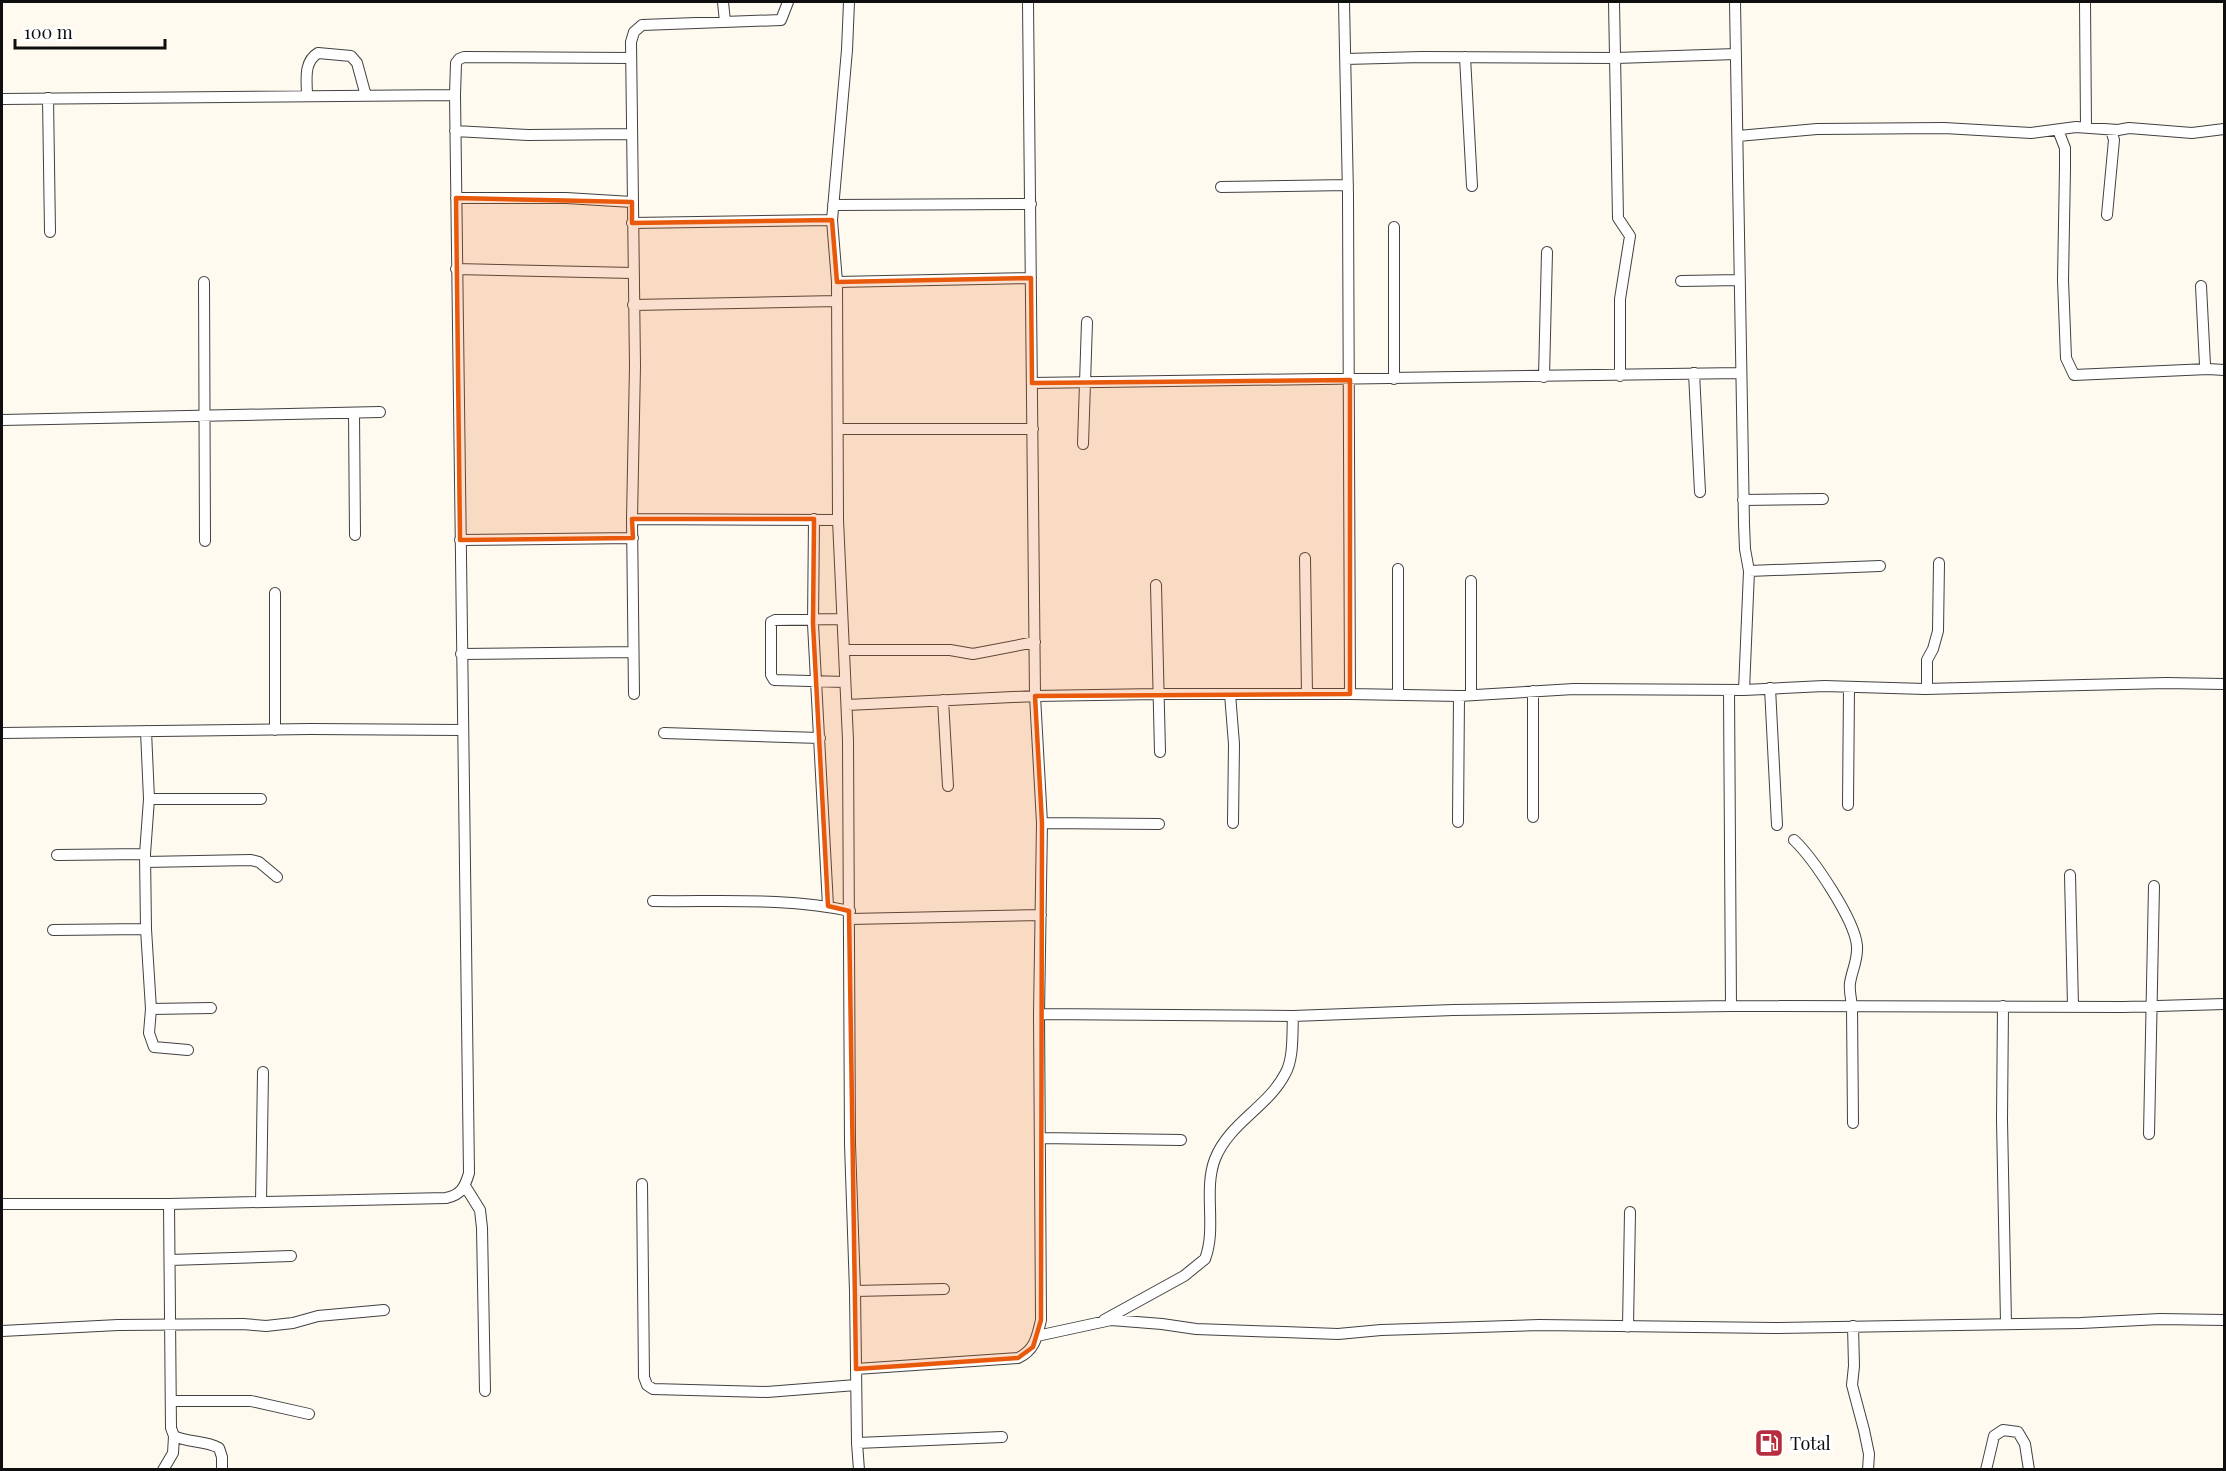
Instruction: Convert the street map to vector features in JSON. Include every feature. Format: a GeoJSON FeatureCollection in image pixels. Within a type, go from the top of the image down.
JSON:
{"type":"FeatureCollection","features":[{"type":"Feature","properties":{"kind":"street"},"geometry":{"type":"LineString","coordinates":[[723,2],[725,22]]}},
{"type":"Feature","properties":{"kind":"street"},"geometry":{"type":"LineString","coordinates":[[634,694],[632,519],[635,366],[631,42],[634,32],[642,25],[781,20],[788,2]]}},
{"type":"Feature","properties":{"kind":"street"},"geometry":{"type":"LineString","coordinates":[[849,2],[848,50],[831,220],[837,282],[838,520],[847,705],[850,1144],[859,1470]]}},
{"type":"Feature","properties":{"kind":"street"},"geometry":{"type":"LineString","coordinates":[[856,1369],[1018,1358],[1029,1352],[1037,1336],[1041,1320],[1039,1014],[1042,823],[1035,696],[1028,2]]}},
{"type":"Feature","properties":{"kind":"street"},"geometry":{"type":"LineString","coordinates":[[1344,2],[1350,380],[1350,694]]}},
{"type":"Feature","properties":{"kind":"street"},"geometry":{"type":"LineString","coordinates":[[1614,2],[1618,218],[1629,236],[1620,299],[1620,376]]}},
{"type":"Feature","properties":{"kind":"street"},"geometry":{"type":"LineString","coordinates":[[1735,2],[1743,500],[1745,549],[1749,571],[1744,690]]}},
{"type":"Feature","properties":{"kind":"street"},"geometry":{"type":"LineString","coordinates":[[2085,2],[2086,128]]}},
{"type":"Feature","properties":{"kind":"street"},"geometry":{"type":"LineString","coordinates":[[307,96],[306,72],[309,61],[318,53],[351,56],[357,63],[366,96]]}},
{"type":"Feature","properties":{"kind":"street"},"geometry":{"type":"LineString","coordinates":[[1345,59],[1616,58],[1736,54]]}},
{"type":"Feature","properties":{"kind":"street"},"geometry":{"type":"LineString","coordinates":[[2,1204],[169,1204],[446,1198],[455,1196],[465,1186],[469,1173],[469,1161],[456,268],[454,95],[456,63],[464,57],[631,58]]}},
{"type":"Feature","properties":{"kind":"street"},"geometry":{"type":"LineString","coordinates":[[1465,57],[1472,186]]}},
{"type":"Feature","properties":{"kind":"street"},"geometry":{"type":"LineString","coordinates":[[2,99],[454,95]]}},
{"type":"Feature","properties":{"kind":"street"},"geometry":{"type":"LineString","coordinates":[[48,98],[50,232]]}},
{"type":"Feature","properties":{"kind":"street"},"geometry":{"type":"LineString","coordinates":[[1738,136],[1817,129],[1944,128],[2031,133],[2076,127],[2192,133],[2224,129]]}},
{"type":"Feature","properties":{"kind":"street"},"geometry":{"type":"LineString","coordinates":[[2058,130],[2065,148],[2066,168],[2063,280],[2066,300],[2066,358],[2074,375],[2224,370]]}},
{"type":"Feature","properties":{"kind":"street"},"geometry":{"type":"LineString","coordinates":[[2107,215],[2114,140],[2111,130]]}},
{"type":"Feature","properties":{"kind":"street"},"geometry":{"type":"LineString","coordinates":[[455,131],[528,135],[631,134]]}},
{"type":"Feature","properties":{"kind":"street"},"geometry":{"type":"LineString","coordinates":[[1221,187],[1348,185]]}},
{"type":"Feature","properties":{"kind":"street"},"geometry":{"type":"LineString","coordinates":[[456,198],[566,198],[632,202]]}},
{"type":"Feature","properties":{"kind":"street"},"geometry":{"type":"LineString","coordinates":[[833,205],[1031,204]]}},
{"type":"Feature","properties":{"kind":"street"},"geometry":{"type":"LineString","coordinates":[[632,223],[831,220]]}},
{"type":"Feature","properties":{"kind":"street"},"geometry":{"type":"LineString","coordinates":[[1394,227],[1395,379]]}},
{"type":"Feature","properties":{"kind":"street"},"geometry":{"type":"LineString","coordinates":[[1544,377],[1547,252]]}},
{"type":"Feature","properties":{"kind":"street"},"geometry":{"type":"LineString","coordinates":[[456,268],[633,273]]}},
{"type":"Feature","properties":{"kind":"street"},"geometry":{"type":"LineString","coordinates":[[837,282],[1031,278]]}},
{"type":"Feature","properties":{"kind":"street"},"geometry":{"type":"LineString","coordinates":[[1681,281],[1740,280]]}},
{"type":"Feature","properties":{"kind":"street"},"geometry":{"type":"LineString","coordinates":[[204,282],[205,541]]}},
{"type":"Feature","properties":{"kind":"street"},"geometry":{"type":"LineString","coordinates":[[2201,286],[2205,365],[2208,369]]}},
{"type":"Feature","properties":{"kind":"street"},"geometry":{"type":"LineString","coordinates":[[633,305],[837,301]]}},
{"type":"Feature","properties":{"kind":"street"},"geometry":{"type":"LineString","coordinates":[[1083,444],[1087,322]]}},
{"type":"Feature","properties":{"kind":"street"},"geometry":{"type":"LineString","coordinates":[[1694,373],[1700,492]]}},
{"type":"Feature","properties":{"kind":"street"},"geometry":{"type":"LineString","coordinates":[[1032,383],[1741,373]]}},
{"type":"Feature","properties":{"kind":"street"},"geometry":{"type":"LineString","coordinates":[[2,420],[380,412]]}},
{"type":"Feature","properties":{"kind":"street"},"geometry":{"type":"LineString","coordinates":[[354,413],[355,535]]}},
{"type":"Feature","properties":{"kind":"street"},"geometry":{"type":"LineString","coordinates":[[838,429],[1033,429]]}},
{"type":"Feature","properties":{"kind":"street"},"geometry":{"type":"LineString","coordinates":[[1743,500],[1823,499]]}},
{"type":"Feature","properties":{"kind":"street"},"geometry":{"type":"LineString","coordinates":[[632,519],[838,520]]}},
{"type":"Feature","properties":{"kind":"street"},"geometry":{"type":"LineString","coordinates":[[814,519],[813,619],[828,906]]}},
{"type":"Feature","properties":{"kind":"street"},"geometry":{"type":"LineString","coordinates":[[460,540],[633,538]]}},
{"type":"Feature","properties":{"kind":"street"},"geometry":{"type":"LineString","coordinates":[[1305,558],[1307,694]]}},
{"type":"Feature","properties":{"kind":"street"},"geometry":{"type":"LineString","coordinates":[[1927,689],[1927,660],[1938,631],[1939,563]]}},
{"type":"Feature","properties":{"kind":"street"},"geometry":{"type":"LineString","coordinates":[[1749,571],[1880,566]]}},
{"type":"Feature","properties":{"kind":"street"},"geometry":{"type":"LineString","coordinates":[[1398,569],[1398,695]]}},
{"type":"Feature","properties":{"kind":"street"},"geometry":{"type":"LineString","coordinates":[[1471,581],[1471,695]]}},
{"type":"Feature","properties":{"kind":"street"},"geometry":{"type":"LineString","coordinates":[[1156,585],[1160,752]]}},
{"type":"Feature","properties":{"kind":"street"},"geometry":{"type":"LineString","coordinates":[[275,593],[275,730]]}},
{"type":"Feature","properties":{"kind":"street"},"geometry":{"type":"LineString","coordinates":[[842,619],[775,620],[771,622],[771,675],[774,680],[845,682]]}},
{"type":"Feature","properties":{"kind":"street"},"geometry":{"type":"LineString","coordinates":[[844,651],[950,650],[973,654],[1035,642]]}},
{"type":"Feature","properties":{"kind":"street"},"geometry":{"type":"LineString","coordinates":[[461,654],[633,652]]}},
{"type":"Feature","properties":{"kind":"street"},"geometry":{"type":"LineString","coordinates":[[847,705],[1035,696],[1157,694],[1459,696],[1628,688],[1744,690],[1824,686],[1927,689],[2166,683],[2224,684]]}},
{"type":"Feature","properties":{"kind":"street"},"geometry":{"type":"LineString","coordinates":[[1848,805],[1849,687]]}},
{"type":"Feature","properties":{"kind":"street"},"geometry":{"type":"LineString","coordinates":[[1770,688],[1777,825]]}},
{"type":"Feature","properties":{"kind":"street"},"geometry":{"type":"LineString","coordinates":[[1729,690],[1731,1006]]}},
{"type":"Feature","properties":{"kind":"street"},"geometry":{"type":"LineString","coordinates":[[1533,691],[1533,817]]}},
{"type":"Feature","properties":{"kind":"street"},"geometry":{"type":"LineString","coordinates":[[1230,694],[1234,744],[1233,823]]}},
{"type":"Feature","properties":{"kind":"street"},"geometry":{"type":"LineString","coordinates":[[1458,822],[1459,696]]}},
{"type":"Feature","properties":{"kind":"street"},"geometry":{"type":"LineString","coordinates":[[943,700],[948,786]]}},
{"type":"Feature","properties":{"kind":"street"},"geometry":{"type":"LineString","coordinates":[[2,733],[462,730]]}},
{"type":"Feature","properties":{"kind":"street"},"geometry":{"type":"LineString","coordinates":[[147,731],[149,799],[146,929],[151,1009],[149,1033],[154,1047],[188,1050]]}},
{"type":"Feature","properties":{"kind":"street"},"geometry":{"type":"LineString","coordinates":[[664,733],[820,738]]}},
{"type":"Feature","properties":{"kind":"street"},"geometry":{"type":"LineString","coordinates":[[149,799],[261,799]]}},
{"type":"Feature","properties":{"kind":"street"},"geometry":{"type":"LineString","coordinates":[[1042,823],[1159,824]]}},
{"type":"Feature","properties":{"kind":"street"},"geometry":{"type":"LineString","coordinates":[[1794,840],[1810,859],[1842,908],[1855,935],[1857,955],[1850,989],[1852,1123]]}},
{"type":"Feature","properties":{"kind":"street"},"geometry":{"type":"LineString","coordinates":[[57,855],[251,860],[259,862],[277,877]]}},
{"type":"Feature","properties":{"kind":"street"},"geometry":{"type":"LineString","coordinates":[[2070,875],[2073,1006]]}},
{"type":"Feature","properties":{"kind":"street"},"geometry":{"type":"LineString","coordinates":[[2149,1134],[2154,886]]}},
{"type":"Feature","properties":{"kind":"street"},"geometry":{"type":"LineString","coordinates":[[653,901],[774,902],[828,906],[850,915],[1041,915]]}},
{"type":"Feature","properties":{"kind":"street"},"geometry":{"type":"LineString","coordinates":[[53,930],[146,929]]}},
{"type":"Feature","properties":{"kind":"street"},"geometry":{"type":"LineString","coordinates":[[1039,1014],[1293,1016],[1453,1010],[1731,1006],[2224,1004]]}},
{"type":"Feature","properties":{"kind":"street"},"geometry":{"type":"LineString","coordinates":[[2003,1006],[2002,1120],[2006,1323]]}},
{"type":"Feature","properties":{"kind":"street"},"geometry":{"type":"LineString","coordinates":[[151,1009],[211,1008]]}},
{"type":"Feature","properties":{"kind":"street"},"geometry":{"type":"LineString","coordinates":[[1101,1321],[1184,1276],[1205,1259],[1209,1235],[1211,1178],[1216,1158],[1239,1125],[1273,1091],[1285,1074],[1290,1051],[1293,1016]]}},
{"type":"Feature","properties":{"kind":"street"},"geometry":{"type":"LineString","coordinates":[[261,1202],[262,1072]]}},
{"type":"Feature","properties":{"kind":"street"},"geometry":{"type":"LineString","coordinates":[[1040,1138],[1181,1140]]}},
{"type":"Feature","properties":{"kind":"street"},"geometry":{"type":"LineString","coordinates":[[642,1184],[644,1377],[647,1385],[653,1389],[732,1392],[856,1385]]}},
{"type":"Feature","properties":{"kind":"street"},"geometry":{"type":"LineString","coordinates":[[465,1186],[480,1210],[482,1227],[485,1391]]}},
{"type":"Feature","properties":{"kind":"street"},"geometry":{"type":"LineString","coordinates":[[163,1470],[173,1453],[174,1436],[171,1428],[169,1204]]}},
{"type":"Feature","properties":{"kind":"street"},"geometry":{"type":"LineString","coordinates":[[1628,1327],[1630,1212]]}},
{"type":"Feature","properties":{"kind":"street"},"geometry":{"type":"LineString","coordinates":[[170,1260],[291,1256]]}},
{"type":"Feature","properties":{"kind":"street"},"geometry":{"type":"LineString","coordinates":[[855,1291],[944,1289]]}},
{"type":"Feature","properties":{"kind":"street"},"geometry":{"type":"LineString","coordinates":[[2,1331],[171,1324],[266,1326],[318,1316],[384,1310]]}},
{"type":"Feature","properties":{"kind":"street"},"geometry":{"type":"LineString","coordinates":[[1037,1336],[1101,1321],[1131,1321],[1196,1329],[1338,1334],[1430,1328],[1539,1325],[1853,1326],[2081,1323],[2160,1319],[2224,1320]]}},
{"type":"Feature","properties":{"kind":"street"},"geometry":{"type":"LineString","coordinates":[[1853,1326],[1852,1385],[1869,1454],[1868,1470]]}},
{"type":"Feature","properties":{"kind":"street"},"geometry":{"type":"LineString","coordinates":[[171,1401],[251,1401],[309,1414]]}},
{"type":"Feature","properties":{"kind":"street"},"geometry":{"type":"LineString","coordinates":[[1986,1470],[1994,1436],[2003,1430],[2018,1432],[2025,1444],[2029,1470]]}},
{"type":"Feature","properties":{"kind":"street"},"geometry":{"type":"LineString","coordinates":[[174,1436],[183,1440],[209,1443],[219,1448],[222,1470]]}},
{"type":"Feature","properties":{"kind":"street"},"geometry":{"type":"LineString","coordinates":[[857,1443],[1002,1437]]}},
{"type":"Feature","properties":{"kind":"highlighted area"},"geometry":{"type":"Polygon","coordinates":[[[456,198],[632,202],[632,223],[832,220],[837,282],[1031,278],[1032,383],[1350,380],[1350,694],[1035,696],[1042,823],[1041,1320],[1033,1347],[1018,1358],[856,1369],[849,911],[828,906],[813,624],[814,519],[632,519],[633,538],[460,540],[456,198]]]}},
{"type":"Feature","properties":{"kind":"place","name":"Total"},"geometry":{"type":"Point","coordinates":[1769,1443]}}]}
